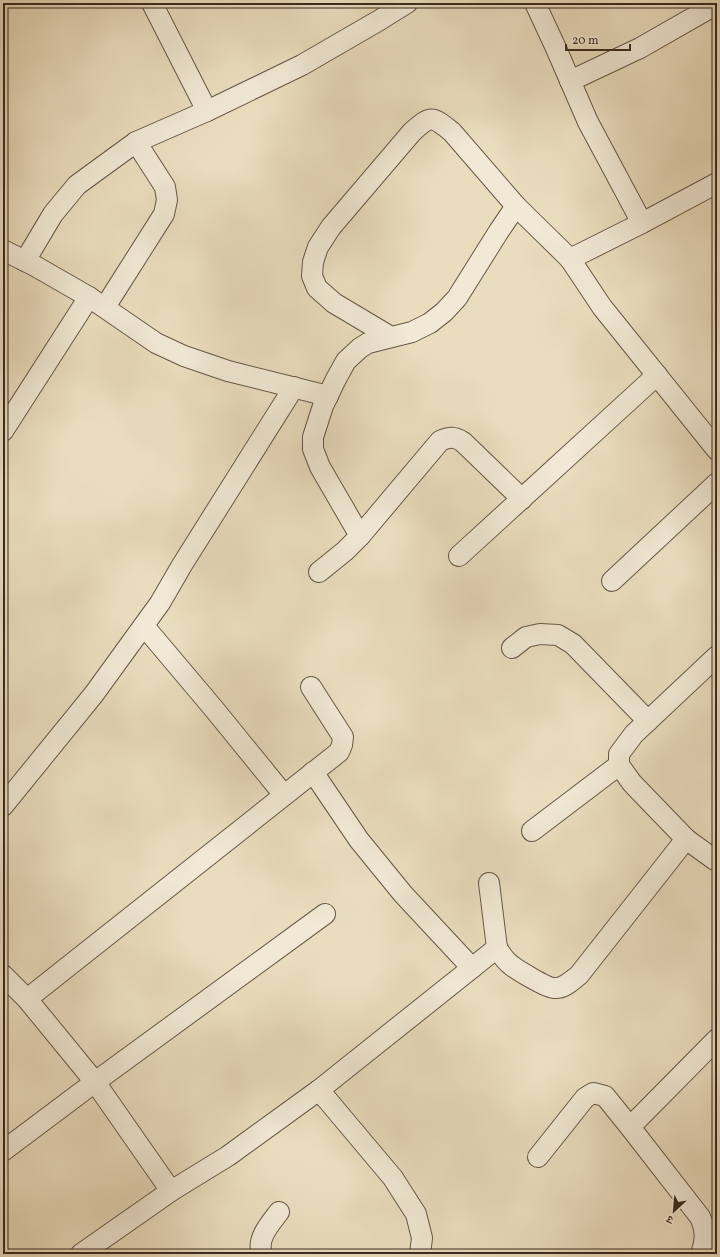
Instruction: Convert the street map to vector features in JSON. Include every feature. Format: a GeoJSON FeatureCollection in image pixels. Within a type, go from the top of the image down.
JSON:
{"type":"FeatureCollection","features":[{"type":"Feature","properties":{"kind":"street"},"geometry":{"type":"LineString","coordinates":[[152,3],[207,111]]}},
{"type":"Feature","properties":{"kind":"street"},"geometry":{"type":"LineString","coordinates":[[25,261],[53,214],[77,185],[136,142],[207,111],[302,65],[407,3]]}},
{"type":"Feature","properties":{"kind":"street"},"geometry":{"type":"LineString","coordinates":[[535,3],[588,122],[642,223]]}},
{"type":"Feature","properties":{"kind":"street"},"geometry":{"type":"LineString","coordinates":[[570,81],[640,48],[717,4]]}},
{"type":"Feature","properties":{"kind":"street"},"geometry":{"type":"LineString","coordinates":[[391,338],[334,303],[317,288],[312,276],[313,262],[318,247],[331,227],[412,132],[425,120],[433,119],[440,122],[452,132],[516,206],[570,259],[602,307],[717,450]]}},
{"type":"Feature","properties":{"kind":"street"},"geometry":{"type":"LineString","coordinates":[[3,431],[97,302],[164,214],[168,200],[165,187],[136,142]]}},
{"type":"Feature","properties":{"kind":"street"},"geometry":{"type":"LineString","coordinates":[[570,259],[717,183]]}},
{"type":"Feature","properties":{"kind":"street"},"geometry":{"type":"LineString","coordinates":[[360,536],[320,467],[313,449],[313,437],[323,406],[346,361],[360,348],[368,343],[412,332],[430,323],[444,312],[457,298],[516,206]]}},
{"type":"Feature","properties":{"kind":"street"},"geometry":{"type":"LineString","coordinates":[[3,251],[25,261],[97,302],[156,343],[184,356],[228,372],[328,396]]}},
{"type":"Feature","properties":{"kind":"street"},"geometry":{"type":"LineString","coordinates":[[459,556],[657,375]]}},
{"type":"Feature","properties":{"kind":"street"},"geometry":{"type":"LineString","coordinates":[[3,806],[94,694],[144,626],[160,603],[182,565],[294,388]]}},
{"type":"Feature","properties":{"kind":"street"},"geometry":{"type":"LineString","coordinates":[[319,572],[345,551],[360,536],[440,441],[449,437],[457,438],[468,445],[522,499]]}},
{"type":"Feature","properties":{"kind":"street"},"geometry":{"type":"LineString","coordinates":[[612,580],[717,483]]}},
{"type":"Feature","properties":{"kind":"street"},"geometry":{"type":"LineString","coordinates":[[144,626],[210,703],[284,795]]}},
{"type":"Feature","properties":{"kind":"street"},"geometry":{"type":"LineString","coordinates":[[512,648],[526,637],[540,634],[558,635],[573,644],[648,721]]}},
{"type":"Feature","properties":{"kind":"street"},"geometry":{"type":"LineString","coordinates":[[717,656],[634,734],[619,754],[619,765],[632,783],[686,839],[717,860]]}},
{"type":"Feature","properties":{"kind":"street"},"geometry":{"type":"LineString","coordinates":[[27,999],[339,752],[343,737],[311,687]]}},
{"type":"Feature","properties":{"kind":"street"},"geometry":{"type":"LineString","coordinates":[[532,831],[619,765]]}},
{"type":"Feature","properties":{"kind":"street"},"geometry":{"type":"LineString","coordinates":[[313,772],[359,840],[403,894],[472,968]]}},
{"type":"Feature","properties":{"kind":"street"},"geometry":{"type":"LineString","coordinates":[[489,883],[497,948],[503,957],[511,965],[544,985],[554,988],[565,986],[578,975],[686,839]]}},
{"type":"Feature","properties":{"kind":"street"},"geometry":{"type":"LineString","coordinates":[[3,1151],[325,914]]}},
{"type":"Feature","properties":{"kind":"street"},"geometry":{"type":"LineString","coordinates":[[81,1254],[171,1191],[228,1156],[319,1090],[497,948]]}},
{"type":"Feature","properties":{"kind":"street"},"geometry":{"type":"LineString","coordinates":[[5,982],[27,999],[95,1082],[171,1191]]}},
{"type":"Feature","properties":{"kind":"street"},"geometry":{"type":"LineString","coordinates":[[630,1126],[717,1039]]}},
{"type":"Feature","properties":{"kind":"street"},"geometry":{"type":"LineString","coordinates":[[319,1090],[393,1178],[416,1214],[422,1238],[420,1254]]}},
{"type":"Feature","properties":{"kind":"street"},"geometry":{"type":"LineString","coordinates":[[538,1157],[585,1098],[593,1093],[605,1096],[700,1217],[705,1228],[704,1243],[701,1254]]}},
{"type":"Feature","properties":{"kind":"street"},"geometry":{"type":"LineString","coordinates":[[262,1254],[260,1248],[262,1239],[266,1230],[279,1212]]}}]}
